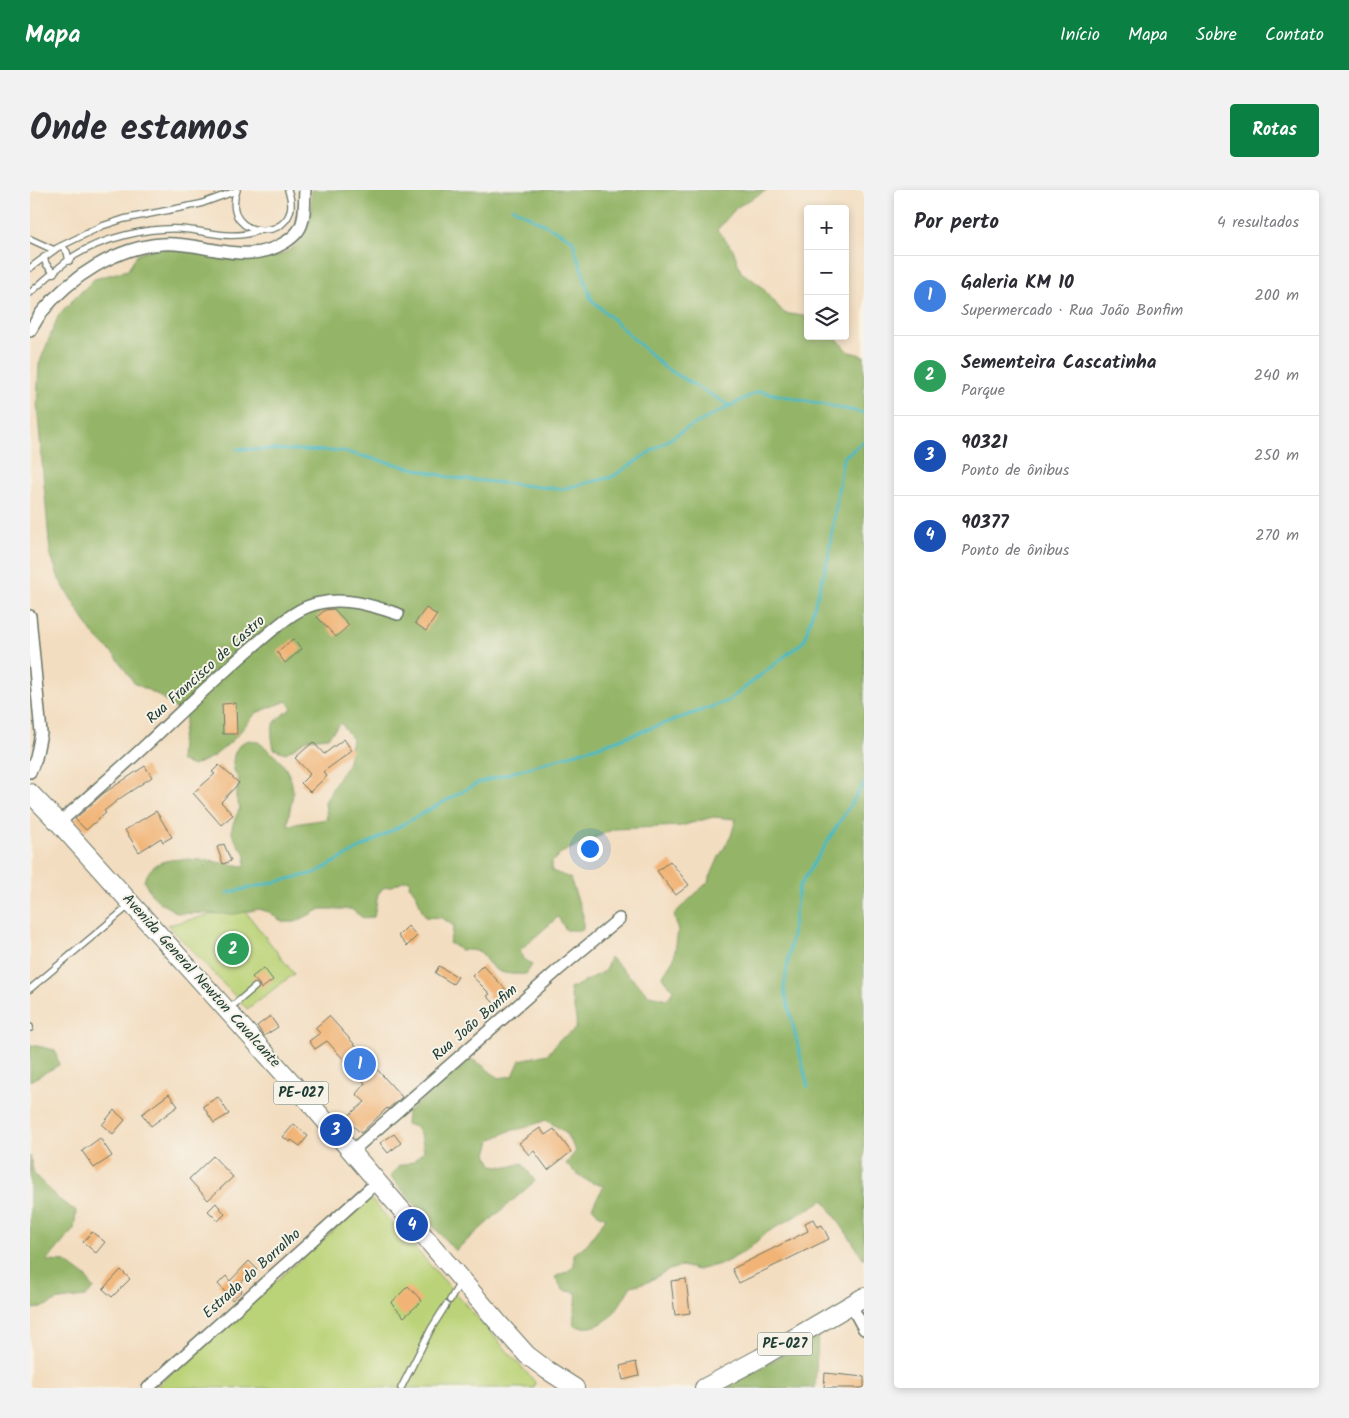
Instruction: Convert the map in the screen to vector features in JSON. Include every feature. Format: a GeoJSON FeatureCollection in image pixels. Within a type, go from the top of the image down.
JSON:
{"type":"FeatureCollection","features":[{"type":"Feature","properties":{"kind":"main road","name":"Avenida General Newton Cavalcante"},"geometry":{"type":"LineString","coordinates":[[30,793],[304,1095],[376,1182],[527,1355],[575,1388]]}},
{"type":"Feature","properties":{"kind":"main road","name":"PE-027"},"geometry":{"type":"LineString","coordinates":[[704,1388],[760,1358],[857,1301]]}},
{"type":"Feature","properties":{"kind":"street"},"geometry":{"type":"LineString","coordinates":[[30,331],[42,312],[64,290],[84,274],[112,257],[161,244],[184,244],[243,254],[263,252],[278,247],[299,230],[304,214],[305,190]]}},
{"type":"Feature","properties":{"kind":"street","name":"Rua Francisco de Castro"},"geometry":{"type":"LineString","coordinates":[[59,823],[145,746],[217,677],[298,611],[320,603],[336,601],[366,605],[398,614]]}},
{"type":"Feature","properties":{"kind":"street"},"geometry":{"type":"LineString","coordinates":[[30,616],[41,733],[36,758],[30,772]]}},
{"type":"Feature","properties":{"kind":"street","name":"Rua João Bonfim"},"geometry":{"type":"LineString","coordinates":[[351,1152],[558,970],[619,919]]}},
{"type":"Feature","properties":{"kind":"street","name":"Estrada do Borralho"},"geometry":{"type":"LineString","coordinates":[[148,1388],[376,1182]]}},
{"type":"Feature","properties":{"kind":"street"},"geometry":{"type":"LineString","coordinates":[[857,1301],[864,1329]]}},
{"type":"Feature","properties":{"kind":"lane"},"geometry":{"type":"LineString","coordinates":[[30,293],[74,256],[93,247],[136,233],[179,229],[235,236],[275,228],[283,223],[288,215],[291,206],[288,190]]}},
{"type":"Feature","properties":{"kind":"lane"},"geometry":{"type":"LineString","coordinates":[[237,191],[234,204],[237,216],[245,226],[257,231]]}},
{"type":"Feature","properties":{"kind":"lane"},"geometry":{"type":"LineString","coordinates":[[30,268],[54,250],[102,226],[200,204],[237,191]]}},
{"type":"Feature","properties":{"kind":"lane"},"geometry":{"type":"LineString","coordinates":[[30,239],[54,250]]}},
{"type":"Feature","properties":{"kind":"lane"},"geometry":{"type":"LineString","coordinates":[[62,246],[67,252],[69,261]]}},
{"type":"Feature","properties":{"kind":"lane"},"geometry":{"type":"LineString","coordinates":[[44,257],[46,264],[54,273]]}},
{"type":"Feature","properties":{"kind":"lane"},"geometry":{"type":"LineString","coordinates":[[30,990],[131,903]]}},
{"type":"Feature","properties":{"kind":"lane"},"geometry":{"type":"LineString","coordinates":[[227,1011],[256,987]]}},
{"type":"Feature","properties":{"kind":"lane"},"geometry":{"type":"LineString","coordinates":[[401,1388],[431,1329],[461,1281]]}},
{"type":"Feature","properties":{"kind":"green space"},"geometry":{"type":"Polygon","coordinates":[[[311,190],[767,190],[737,207],[717,230],[733,249],[741,272],[760,285],[784,313],[804,316],[804,340],[838,340],[847,351],[864,356],[864,1259],[824,1200],[766,1233],[746,1251],[724,1263],[698,1270],[682,1266],[666,1271],[648,1282],[631,1286],[615,1311],[603,1323],[595,1326],[574,1326],[576,1292],[564,1291],[555,1277],[568,1271],[574,1265],[574,1254],[587,1244],[606,1218],[598,1214],[592,1207],[604,1186],[592,1183],[566,1164],[576,1151],[565,1132],[546,1120],[509,1131],[491,1140],[487,1154],[492,1165],[509,1167],[522,1163],[535,1181],[455,1251],[390,1176],[399,1166],[412,1162],[424,1151],[422,1139],[416,1127],[406,1124],[407,1112],[471,1059],[498,1078],[513,1076],[520,1060],[548,1054],[559,1040],[576,1029],[570,989],[605,971],[610,957],[649,995],[668,999],[673,990],[662,977],[674,958],[678,931],[674,914],[708,882],[731,836],[736,819],[713,817],[681,826],[614,829],[561,853],[551,863],[552,871],[570,878],[583,915],[583,930],[566,930],[558,917],[520,950],[523,959],[532,965],[526,974],[511,974],[499,971],[485,959],[481,952],[461,950],[449,943],[454,926],[442,918],[426,917],[413,889],[409,886],[410,880],[383,888],[378,894],[374,917],[363,918],[351,909],[321,909],[295,922],[283,922],[269,912],[259,909],[235,914],[178,913],[162,904],[151,894],[144,880],[152,868],[161,862],[184,859],[245,866],[246,855],[232,833],[233,823],[240,808],[236,798],[239,780],[233,764],[235,752],[241,743],[252,740],[258,742],[282,763],[290,777],[293,793],[288,825],[327,819],[325,802],[347,766],[352,739],[341,723],[328,737],[308,739],[286,753],[274,749],[272,729],[280,717],[292,709],[287,701],[256,713],[233,740],[214,756],[193,766],[180,761],[186,717],[158,695],[134,683],[117,658],[92,633],[59,579],[50,552],[37,404],[39,364],[59,314],[94,279],[128,270],[137,255],[145,251],[159,249],[248,260],[281,254],[295,246],[305,233],[311,213],[311,190]]]}},
{"type":"Feature","properties":{"kind":"green space"},"geometry":{"type":"Polygon","coordinates":[[[242,907],[294,974],[247,1009],[168,925],[242,907]]]}},
{"type":"Feature","properties":{"kind":"green space"},"geometry":{"type":"Polygon","coordinates":[[[30,1046],[55,1050],[59,1065],[30,1081],[30,1046]]]}},
{"type":"Feature","properties":{"kind":"green space"},"geometry":{"type":"Polygon","coordinates":[[[30,1156],[34,1174],[58,1199],[76,1211],[74,1229],[47,1261],[66,1262],[86,1277],[94,1289],[85,1297],[59,1300],[41,1308],[30,1309],[30,1156]]]}},
{"type":"Feature","properties":{"kind":"green space"},"geometry":{"type":"Polygon","coordinates":[[[370,1198],[535,1382],[534,1388],[155,1388],[370,1198]]]}},
{"type":"Feature","properties":{"kind":"green space"},"geometry":{"type":"Polygon","coordinates":[[[818,1334],[815,1388],[727,1388],[818,1334]]]}},
{"type":"Feature","properties":{"kind":"building"},"geometry":{"type":"Polygon","coordinates":[[[426,608],[437,615],[426,631],[415,623],[426,608]]]}},
{"type":"Feature","properties":{"kind":"building"},"geometry":{"type":"Polygon","coordinates":[[[334,609],[349,625],[336,637],[317,617],[325,610],[334,609]]]}},
{"type":"Feature","properties":{"kind":"building"},"geometry":{"type":"Polygon","coordinates":[[[293,639],[302,649],[285,663],[277,652],[293,639]]]}},
{"type":"Feature","properties":{"kind":"building"},"geometry":{"type":"Polygon","coordinates":[[[236,703],[237,734],[223,734],[222,704],[236,703]]]}},
{"type":"Feature","properties":{"kind":"building"},"geometry":{"type":"Polygon","coordinates":[[[344,739],[352,751],[323,772],[327,776],[310,792],[301,783],[310,774],[295,758],[313,742],[324,754],[344,739]]]}},
{"type":"Feature","properties":{"kind":"building"},"geometry":{"type":"Polygon","coordinates":[[[219,765],[239,783],[221,802],[233,815],[221,825],[193,793],[215,774],[212,772],[219,765]]]}},
{"type":"Feature","properties":{"kind":"building"},"geometry":{"type":"Polygon","coordinates":[[[145,766],[152,777],[104,811],[106,813],[86,830],[75,819],[104,793],[145,766]]]}},
{"type":"Feature","properties":{"kind":"building"},"geometry":{"type":"Polygon","coordinates":[[[156,811],[172,837],[163,842],[161,838],[139,852],[125,830],[156,811]]]}},
{"type":"Feature","properties":{"kind":"building"},"geometry":{"type":"Polygon","coordinates":[[[224,844],[231,861],[223,864],[217,847],[224,844]]]}},
{"type":"Feature","properties":{"kind":"building"},"geometry":{"type":"Polygon","coordinates":[[[670,861],[689,885],[676,895],[657,871],[670,861]]]}},
{"type":"Feature","properties":{"kind":"building"},"geometry":{"type":"Polygon","coordinates":[[[408,926],[417,936],[407,946],[398,936],[408,926]]]}},
{"type":"Feature","properties":{"kind":"building"},"geometry":{"type":"Polygon","coordinates":[[[483,965],[510,994],[496,1005],[487,996],[490,994],[472,976],[483,965]]]}},
{"type":"Feature","properties":{"kind":"building"},"geometry":{"type":"Polygon","coordinates":[[[439,966],[458,977],[453,984],[435,973],[439,966]]]}},
{"type":"Feature","properties":{"kind":"building"},"geometry":{"type":"Polygon","coordinates":[[[264,968],[273,980],[261,989],[252,977],[264,968]]]}},
{"type":"Feature","properties":{"kind":"building"},"geometry":{"type":"Polygon","coordinates":[[[270,1016],[278,1027],[264,1036],[257,1026],[270,1016]]]}},
{"type":"Feature","properties":{"kind":"building"},"geometry":{"type":"Polygon","coordinates":[[[329,1016],[402,1097],[387,1108],[361,1133],[351,1124],[348,1126],[343,1120],[365,1102],[356,1094],[365,1083],[327,1041],[315,1049],[309,1041],[320,1033],[315,1028],[329,1016]]]}},
{"type":"Feature","properties":{"kind":"building"},"geometry":{"type":"Polygon","coordinates":[[[169,1094],[178,1106],[151,1126],[142,1114],[169,1094]]]}},
{"type":"Feature","properties":{"kind":"building"},"geometry":{"type":"Polygon","coordinates":[[[218,1097],[229,1114],[214,1123],[203,1106],[218,1097]]]}},
{"type":"Feature","properties":{"kind":"building"},"geometry":{"type":"Polygon","coordinates":[[[114,1110],[125,1120],[113,1134],[102,1125],[114,1110]]]}},
{"type":"Feature","properties":{"kind":"building"},"geometry":{"type":"Polygon","coordinates":[[[294,1124],[308,1136],[300,1146],[283,1137],[294,1124]]]}},
{"type":"Feature","properties":{"kind":"building"},"geometry":{"type":"Polygon","coordinates":[[[540,1128],[545,1135],[554,1129],[571,1152],[548,1170],[534,1151],[529,1155],[519,1143],[540,1128]]]}},
{"type":"Feature","properties":{"kind":"building"},"geometry":{"type":"Polygon","coordinates":[[[394,1134],[401,1143],[388,1153],[380,1143],[394,1134]]]}},
{"type":"Feature","properties":{"kind":"building"},"geometry":{"type":"Polygon","coordinates":[[[100,1138],[112,1156],[94,1168],[82,1151],[100,1138]]]}},
{"type":"Feature","properties":{"kind":"building"},"geometry":{"type":"Polygon","coordinates":[[[213,1156],[233,1177],[208,1200],[189,1179],[213,1156]]]}},
{"type":"Feature","properties":{"kind":"building"},"geometry":{"type":"Polygon","coordinates":[[[216,1203],[225,1214],[218,1221],[208,1211],[216,1203]]]}},
{"type":"Feature","properties":{"kind":"building"},"geometry":{"type":"Polygon","coordinates":[[[813,1219],[817,1227],[822,1225],[829,1239],[739,1283],[732,1269],[808,1231],[805,1223],[813,1219]]]}},
{"type":"Feature","properties":{"kind":"building"},"geometry":{"type":"Polygon","coordinates":[[[92,1232],[105,1242],[96,1253],[83,1242],[92,1232]]]}},
{"type":"Feature","properties":{"kind":"building"},"geometry":{"type":"Polygon","coordinates":[[[249,1261],[257,1269],[239,1284],[242,1291],[232,1300],[218,1284],[226,1276],[230,1281],[249,1261]]]}},
{"type":"Feature","properties":{"kind":"building"},"geometry":{"type":"Polygon","coordinates":[[[121,1270],[130,1279],[112,1297],[103,1289],[121,1270]]]}},
{"type":"Feature","properties":{"kind":"building"},"geometry":{"type":"Polygon","coordinates":[[[686,1279],[690,1313],[675,1315],[671,1281],[686,1279]]]}},
{"type":"Feature","properties":{"kind":"building"},"geometry":{"type":"Polygon","coordinates":[[[408,1286],[422,1301],[404,1317],[391,1303],[408,1286]]]}},
{"type":"Feature","properties":{"kind":"building"},"geometry":{"type":"Polygon","coordinates":[[[636,1362],[639,1376],[623,1380],[620,1366],[636,1362]]]}},
{"type":"Feature","properties":{"kind":"building"},"geometry":{"type":"Polygon","coordinates":[[[825,1373],[864,1377],[864,1388],[824,1388],[825,1373]]]}},
{"type":"Feature","properties":{"kind":"waterway"},"geometry":{"type":"LineString","coordinates":[[513,208],[572,239],[591,299],[664,367],[730,406]]}},
{"type":"Feature","properties":{"kind":"waterway"},"geometry":{"type":"LineString","coordinates":[[237,449],[341,451],[453,478],[561,489],[612,477],[682,431],[759,391],[864,413]]}},
{"type":"Feature","properties":{"kind":"waterway"},"geometry":{"type":"LineString","coordinates":[[227,893],[315,873],[478,783],[606,744],[728,701],[804,641],[828,559],[843,458],[864,441]]}},
{"type":"Feature","properties":{"kind":"waterway"},"geometry":{"type":"LineString","coordinates":[[808,1087],[784,988],[799,887],[864,783]]}},
{"type":"Feature","properties":{"kind":"place","name":"Sementeira Cascatinha"},"geometry":{"type":"Point","coordinates":[233,949]}},
{"type":"Feature","properties":{"kind":"place","name":"Galeria KM 10"},"geometry":{"type":"Point","coordinates":[360,1064]}},
{"type":"Feature","properties":{"kind":"place","name":"90321"},"geometry":{"type":"Point","coordinates":[336,1130]}},
{"type":"Feature","properties":{"kind":"place","name":"90377"},"geometry":{"type":"Point","coordinates":[412,1225]}}]}
